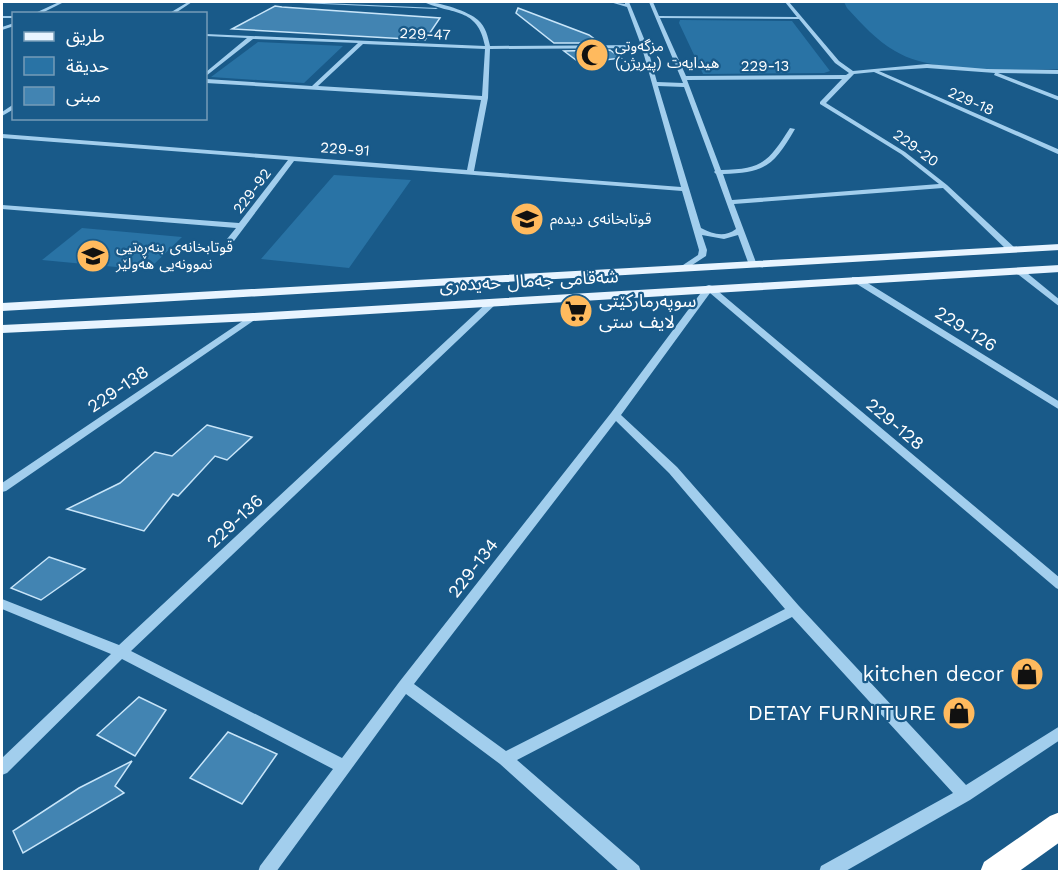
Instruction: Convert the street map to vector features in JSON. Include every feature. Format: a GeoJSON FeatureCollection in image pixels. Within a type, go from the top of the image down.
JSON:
{"type":"FeatureCollection","features":[{"type":"Feature","properties":{"kind":"highway"},"geometry":{"type":"LineString","coordinates":[[994,872],[1059,825]]}},
{"type":"Feature","properties":{"kind":"main road","name":"شەقامی جەمال حەیدەری"},"geometry":{"type":"LineString","coordinates":[[2,307],[1059,247]]}},
{"type":"Feature","properties":{"kind":"main road","name":"شەقامی جەمال حەیدەری"},"geometry":{"type":"LineString","coordinates":[[2,329],[253,317],[1059,268]]}},
{"type":"Feature","properties":{"kind":"street"},"geometry":{"type":"LineString","coordinates":[[40,12],[62,2]]}},
{"type":"Feature","properties":{"kind":"street"},"geometry":{"type":"LineString","coordinates":[[173,12],[190,2]]}},
{"type":"Feature","properties":{"kind":"street"},"geometry":{"type":"LineString","coordinates":[[279,2],[445,8]]}},
{"type":"Feature","properties":{"kind":"street"},"geometry":{"type":"LineString","coordinates":[[426,2],[479,23],[485,30],[488,48],[485,98],[470,172]]}},
{"type":"Feature","properties":{"kind":"street"},"geometry":{"type":"LineString","coordinates":[[612,2],[628,4],[644,46],[698,230],[703,250],[702,256],[683,269]]}},
{"type":"Feature","properties":{"kind":"street"},"geometry":{"type":"LineString","coordinates":[[651,2],[685,82],[753,265]]}},
{"type":"Feature","properties":{"kind":"street"},"geometry":{"type":"LineString","coordinates":[[787,2],[849,75]]}},
{"type":"Feature","properties":{"kind":"street"},"geometry":{"type":"LineString","coordinates":[[658,17],[801,18]]}},
{"type":"Feature","properties":{"kind":"street","name":"229-47"},"geometry":{"type":"LineString","coordinates":[[207,35],[488,48],[644,46]]}},
{"type":"Feature","properties":{"kind":"street"},"geometry":{"type":"LineString","coordinates":[[207,73],[251,38]]}},
{"type":"Feature","properties":{"kind":"street"},"geometry":{"type":"LineString","coordinates":[[313,88],[361,43]]}},
{"type":"Feature","properties":{"kind":"street","name":"229-13"},"geometry":{"type":"LineString","coordinates":[[656,84],[849,75],[873,70],[927,66],[987,71]]}},
{"type":"Feature","properties":{"kind":"street","name":"229-18"},"geometry":{"type":"LineString","coordinates":[[873,70],[1059,153]]}},
{"type":"Feature","properties":{"kind":"street"},"geometry":{"type":"LineString","coordinates":[[987,71],[1059,72]]}},
{"type":"Feature","properties":{"kind":"street"},"geometry":{"type":"LineString","coordinates":[[987,71],[1059,99]]}},
{"type":"Feature","properties":{"kind":"street","name":"229-20"},"geometry":{"type":"LineString","coordinates":[[849,75],[822,103],[903,153],[945,186],[1012,250]]}},
{"type":"Feature","properties":{"kind":"street"},"geometry":{"type":"LineString","coordinates":[[207,81],[485,98]]}},
{"type":"Feature","properties":{"kind":"street"},"geometry":{"type":"LineString","coordinates":[[717,172],[755,171],[770,162],[792,129]]}},
{"type":"Feature","properties":{"kind":"street","name":"229-91"},"geometry":{"type":"LineString","coordinates":[[2,136],[686,189]]}},
{"type":"Feature","properties":{"kind":"street","name":"229-92"},"geometry":{"type":"LineString","coordinates":[[231,239],[293,158]]}},
{"type":"Feature","properties":{"kind":"street"},"geometry":{"type":"LineString","coordinates":[[729,202],[945,186]]}},
{"type":"Feature","properties":{"kind":"street"},"geometry":{"type":"LineString","coordinates":[[2,207],[242,226]]}},
{"type":"Feature","properties":{"kind":"street"},"geometry":{"type":"LineString","coordinates":[[698,230],[713,237],[723,238],[730,237],[739,230]]}},
{"type":"Feature","properties":{"kind":"street"},"geometry":{"type":"LineString","coordinates":[[1018,270],[1059,305]]}},
{"type":"Feature","properties":{"kind":"street","name":"229-126"},"geometry":{"type":"LineString","coordinates":[[855,279],[1059,407]]}},
{"type":"Feature","properties":{"kind":"street","name":"229-134"},"geometry":{"type":"LineString","coordinates":[[267,872],[405,685],[615,415],[709,288]]}},
{"type":"Feature","properties":{"kind":"street","name":"229-128"},"geometry":{"type":"LineString","coordinates":[[709,288],[1059,585]]}},
{"type":"Feature","properties":{"kind":"street","name":"229-136"},"geometry":{"type":"LineString","coordinates":[[2,768],[121,652],[494,301]]}},
{"type":"Feature","properties":{"kind":"street","name":"229-138"},"geometry":{"type":"LineString","coordinates":[[2,488],[253,317]]}},
{"type":"Feature","properties":{"kind":"street"},"geometry":{"type":"LineString","coordinates":[[615,415],[673,470],[794,610],[965,795]]}},
{"type":"Feature","properties":{"kind":"street"},"geometry":{"type":"LineString","coordinates":[[2,604],[121,652],[344,767]]}},
{"type":"Feature","properties":{"kind":"street"},"geometry":{"type":"LineString","coordinates":[[505,759],[794,610]]}},
{"type":"Feature","properties":{"kind":"street"},"geometry":{"type":"LineString","coordinates":[[405,685],[505,759],[633,872]]}},
{"type":"Feature","properties":{"kind":"street"},"geometry":{"type":"LineString","coordinates":[[827,872],[965,795],[1059,732]]}},
{"type":"Feature","properties":{"kind":"green space"},"geometry":{"type":"Polygon","coordinates":[[[844,2],[1059,2],[1059,69],[975,69],[930,64],[888,47],[864,26],[844,2]]]}},
{"type":"Feature","properties":{"kind":"green space"},"geometry":{"type":"Polygon","coordinates":[[[680,20],[792,21],[830,71],[824,73],[703,74],[679,23],[680,20]]]}},
{"type":"Feature","properties":{"kind":"green space"},"geometry":{"type":"Polygon","coordinates":[[[258,42],[343,46],[304,83],[211,77],[258,42]]]}},
{"type":"Feature","properties":{"kind":"green space"},"geometry":{"type":"Polygon","coordinates":[[[334,175],[411,180],[349,268],[261,259],[334,175]]]}},
{"type":"Feature","properties":{"kind":"green space"},"geometry":{"type":"Polygon","coordinates":[[[82,228],[182,237],[148,270],[42,260],[82,228]]]}},
{"type":"Feature","properties":{"kind":"building"},"geometry":{"type":"Polygon","coordinates":[[[275,6],[440,18],[425,40],[232,29],[275,6]]]}},
{"type":"Feature","properties":{"kind":"building"},"geometry":{"type":"Polygon","coordinates":[[[518,8],[589,35],[600,43],[554,43],[516,13],[518,8]]]}},
{"type":"Feature","properties":{"kind":"building"},"geometry":{"type":"Polygon","coordinates":[[[610,50],[621,58],[580,63],[564,51],[610,50]]]}},
{"type":"Feature","properties":{"kind":"building"},"geometry":{"type":"Polygon","coordinates":[[[207,425],[252,437],[227,460],[215,456],[178,496],[173,494],[144,531],[67,509],[120,483],[155,452],[172,456],[207,425]]]}},
{"type":"Feature","properties":{"kind":"building"},"geometry":{"type":"Polygon","coordinates":[[[49,557],[85,569],[41,600],[11,588],[49,557]]]}},
{"type":"Feature","properties":{"kind":"building"},"geometry":{"type":"Polygon","coordinates":[[[139,697],[166,710],[135,756],[97,735],[139,697]]]}},
{"type":"Feature","properties":{"kind":"building"},"geometry":{"type":"Polygon","coordinates":[[[228,732],[277,754],[242,804],[190,778],[228,732]]]}},
{"type":"Feature","properties":{"kind":"building"},"geometry":{"type":"Polygon","coordinates":[[[132,761],[115,786],[124,793],[23,853],[13,831],[79,788],[132,761]]]}},
{"type":"Feature","properties":{"kind":"place","name":"مزگه‌وتی هیدایه‌ت (پیریژن)"},"geometry":{"type":"Point","coordinates":[592,55]}},
{"type":"Feature","properties":{"kind":"place","name":"قوتابخانەی دیدەم"},"geometry":{"type":"Point","coordinates":[527,219]}},
{"type":"Feature","properties":{"kind":"place","name":"قوتابخانەی بنەڕەتیی نموونەیی هەولێر"},"geometry":{"type":"Point","coordinates":[93,256]}},
{"type":"Feature","properties":{"kind":"place","name":"سوپەرمارکێتی لایف ستی"},"geometry":{"type":"Point","coordinates":[576,311]}},
{"type":"Feature","properties":{"kind":"place","name":"kitchen decor"},"geometry":{"type":"Point","coordinates":[1027,674]}},
{"type":"Feature","properties":{"kind":"place","name":"DETAY FURNITURE"},"geometry":{"type":"Point","coordinates":[959,713]}}]}
